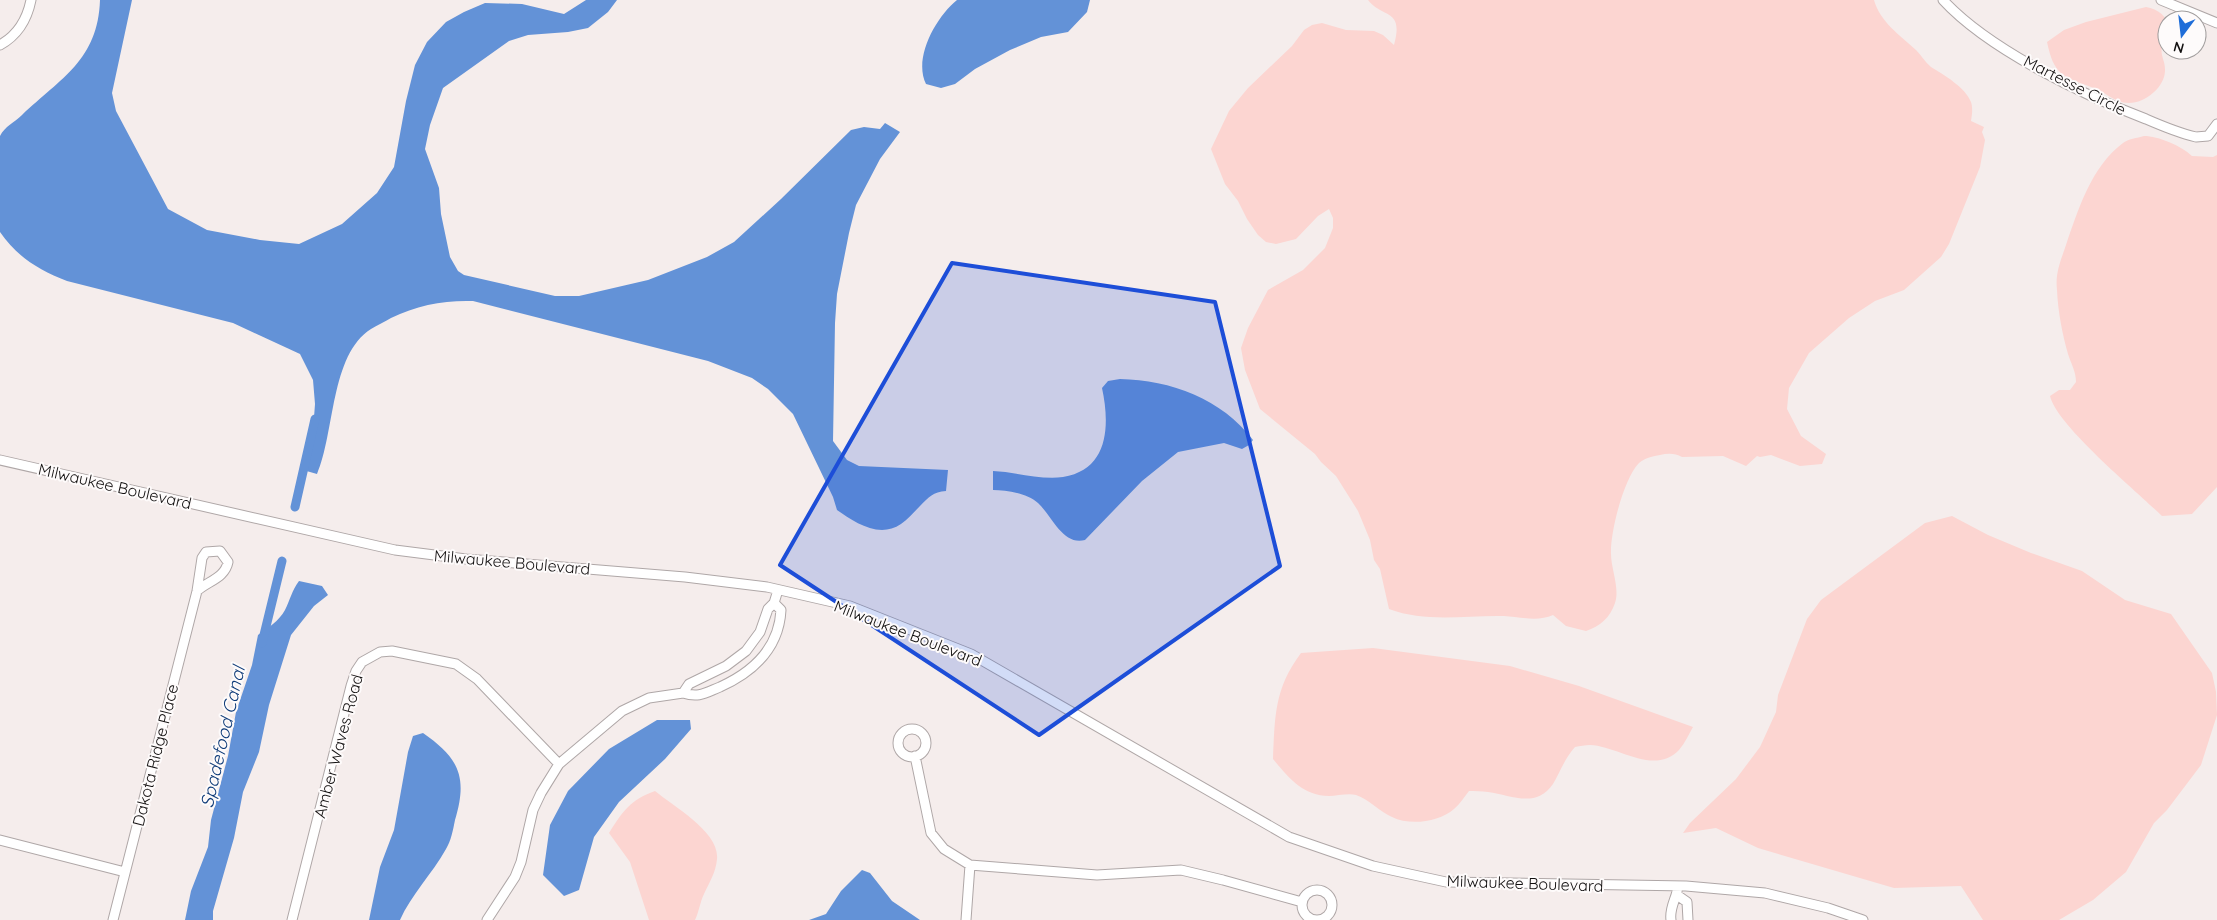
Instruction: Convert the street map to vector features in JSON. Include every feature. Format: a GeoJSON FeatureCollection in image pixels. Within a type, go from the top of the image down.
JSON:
{"type":"FeatureCollection","features":[{"type":"Feature","properties":{"kind":"street"},"geometry":{"type":"LineString","coordinates":[[0,45],[10,39],[20,28],[29,11],[31,0]]}},
{"type":"Feature","properties":{"kind":"street","name":"Martesse Circle"},"geometry":{"type":"LineString","coordinates":[[1943,0],[1959,17],[1997,44],[2103,102],[2196,137],[2208,136],[2217,124]]}},
{"type":"Feature","properties":{"kind":"street"},"geometry":{"type":"LineString","coordinates":[[2161,0],[2217,23]]}},
{"type":"Feature","properties":{"kind":"street","name":"Milwaukee Boulevard"},"geometry":{"type":"LineString","coordinates":[[0,460],[395,550],[466,559],[685,577],[778,590],[850,606],[971,654],[1289,837],[1373,866],[1446,882],[1765,893],[1828,908],[1864,920]]}},
{"type":"Feature","properties":{"kind":"street","name":"Dakota Ridge Place"},"geometry":{"type":"LineString","coordinates":[[113,920],[197,591],[202,558],[206,552],[220,551],[228,562],[227,569],[222,575],[205,584],[197,591]]}},
{"type":"Feature","properties":{"kind":"street"},"geometry":{"type":"LineString","coordinates":[[683,693],[688,684],[726,666],[746,651],[764,624],[768,609],[774,604],[778,590]]}},
{"type":"Feature","properties":{"kind":"street"},"geometry":{"type":"LineString","coordinates":[[488,920],[515,877],[521,862],[533,810],[559,764],[622,711],[649,698],[683,693],[695,696],[733,681],[758,663],[774,641],[781,610],[774,604]]}},
{"type":"Feature","properties":{"kind":"street","name":"Amber Waves Road"},"geometry":{"type":"LineString","coordinates":[[292,920],[351,686],[356,671],[362,662],[370,656],[392,651],[444,661],[466,670],[559,764]]}},
{"type":"Feature","properties":{"kind":"street"},"geometry":{"type":"LineString","coordinates":[[726,666],[733,681]]}},
{"type":"Feature","properties":{"kind":"street"},"geometry":{"type":"LineString","coordinates":[[915,756],[931,833],[944,849],[970,865],[1097,875],[1181,870],[1302,902]]}},
{"type":"Feature","properties":{"kind":"street"},"geometry":{"type":"LineString","coordinates":[[0,840],[125,872]]}},
{"type":"Feature","properties":{"kind":"street"},"geometry":{"type":"LineString","coordinates":[[966,920],[970,865]]}},
{"type":"Feature","properties":{"kind":"street"},"geometry":{"type":"LineString","coordinates":[[1671,920],[1672,904],[1678,890],[1687,902],[1688,920]]}},
{"type":"Feature","properties":{"kind":"highlighted area"},"geometry":{"type":"Polygon","coordinates":[[[952,263],[1215,302],[1280,566],[1039,735],[780,565],[952,263]]]}},
{"type":"Feature","properties":{"kind":"shaded area"},"geometry":{"type":"Polygon","coordinates":[[[1368,0],[1874,0],[1881,15],[1891,28],[1916,50],[1931,67],[1954,82],[1964,92],[1972,104],[1971,121],[1984,127],[1982,132],[1985,140],[1980,167],[1949,244],[1941,257],[1904,290],[1875,301],[1849,318],[1809,353],[1789,388],[1787,409],[1801,436],[1826,454],[1822,464],[1800,466],[1771,455],[1757,456],[1746,466],[1723,456],[1682,457],[1669,454],[1641,461],[1633,470],[1628,480],[1615,519],[1611,544],[1611,560],[1616,585],[1615,603],[1604,621],[1586,631],[1566,626],[1553,615],[1535,619],[1504,616],[1432,617],[1417,616],[1389,609],[1380,569],[1374,560],[1370,540],[1358,511],[1336,476],[1315,454],[1260,409],[1245,370],[1241,348],[1248,328],[1268,290],[1303,270],[1325,248],[1333,228],[1333,218],[1329,209],[1318,216],[1296,239],[1276,244],[1266,242],[1258,235],[1238,201],[1225,184],[1211,149],[1229,111],[1248,88],[1292,46],[1304,30],[1312,25],[1322,23],[1346,30],[1374,31],[1383,35],[1394,45],[1396,25],[1394,20],[1368,0]]]}},
{"type":"Feature","properties":{"kind":"shaded area"},"geometry":{"type":"Polygon","coordinates":[[[2146,7],[2157,11],[2157,60],[2163,60],[2165,66],[2164,75],[2159,87],[2148,97],[2129,103],[2119,101],[2061,73],[2056,68],[2047,42],[2064,30],[2086,22],[2146,7]]]}},
{"type":"Feature","properties":{"kind":"shaded area"},"geometry":{"type":"Polygon","coordinates":[[[2144,136],[2170,142],[2192,156],[2213,157],[2217,155],[2217,487],[2192,514],[2162,516],[2082,441],[2056,409],[2050,396],[2059,390],[2070,390],[2076,382],[2062,330],[2057,284],[2059,267],[2075,218],[2087,190],[2102,164],[2123,143],[2144,136]]]}},
{"type":"Feature","properties":{"kind":"shaded area"},"geometry":{"type":"Polygon","coordinates":[[[1952,516],[1988,535],[2082,571],[2125,600],[2171,614],[2212,673],[2216,692],[2217,715],[2201,765],[2167,810],[2154,823],[2126,872],[2093,900],[2059,920],[1983,920],[1961,886],[1894,888],[1758,848],[1716,828],[1683,833],[1690,823],[1736,779],[1760,747],[1776,712],[1778,695],[1807,619],[1821,600],[1925,523],[1952,516]]]}},
{"type":"Feature","properties":{"kind":"shaded area"},"geometry":{"type":"Polygon","coordinates":[[[1373,648],[1510,666],[1579,686],[1693,727],[1679,750],[1669,757],[1647,760],[1590,745],[1575,747],[1565,760],[1553,784],[1546,792],[1539,796],[1523,799],[1486,792],[1469,791],[1456,807],[1441,817],[1416,822],[1399,820],[1356,795],[1329,796],[1311,793],[1290,779],[1273,759],[1274,730],[1281,691],[1292,666],[1301,653],[1373,648]]]}},
{"type":"Feature","properties":{"kind":"shaded area"},"geometry":{"type":"Polygon","coordinates":[[[655,791],[694,820],[711,839],[716,849],[717,859],[715,868],[695,920],[649,920],[630,862],[609,833],[633,802],[655,791]]]}},
{"type":"Feature","properties":{"kind":"water"},"geometry":{"type":"Polygon","coordinates":[[[100,0],[132,0],[112,93],[116,111],[168,209],[207,230],[260,240],[299,244],[342,224],[377,193],[394,167],[406,101],[415,65],[427,42],[446,22],[485,3],[522,4],[564,14],[586,0],[617,0],[608,12],[588,28],[568,32],[528,35],[509,41],[443,88],[430,125],[425,149],[439,188],[441,214],[450,257],[458,271],[464,275],[555,296],[579,296],[648,280],[707,257],[734,242],[851,130],[864,127],[880,129],[885,123],[900,132],[880,159],[856,205],[837,294],[833,441],[847,460],[859,466],[948,470],[946,491],[926,500],[904,522],[893,528],[884,530],[859,524],[837,510],[833,497],[793,414],[768,389],[752,378],[708,361],[473,301],[452,301],[411,310],[371,329],[358,341],[348,357],[341,375],[323,457],[317,474],[303,470],[313,431],[315,404],[313,380],[300,354],[233,323],[67,281],[29,262],[14,249],[0,232],[0,136],[7,127],[63,78],[85,53],[98,21],[100,0]]]}},
{"type":"Feature","properties":{"kind":"water"},"geometry":{"type":"Polygon","coordinates":[[[957,0],[1090,0],[1087,12],[1068,32],[1041,37],[1010,50],[975,69],[955,84],[941,88],[926,84],[922,62],[929,39],[941,17],[957,0]]]}},
{"type":"Feature","properties":{"kind":"water"},"geometry":{"type":"Polygon","coordinates":[[[1120,379],[1158,383],[1194,394],[1226,413],[1253,440],[1242,449],[1224,443],[1178,452],[1142,481],[1085,540],[1077,541],[1070,539],[1058,529],[1038,503],[1028,497],[1016,493],[993,490],[993,471],[1054,478],[1078,473],[1090,465],[1098,456],[1103,444],[1106,417],[1102,388],[1108,381],[1120,379]]]}},
{"type":"Feature","properties":{"kind":"water"},"geometry":{"type":"Polygon","coordinates":[[[299,581],[322,586],[328,595],[314,606],[291,635],[269,705],[259,752],[243,792],[234,838],[213,911],[213,920],[185,920],[191,891],[208,847],[211,820],[228,756],[236,712],[252,665],[258,635],[280,618],[299,581]]]}},
{"type":"Feature","properties":{"kind":"water"},"geometry":{"type":"Polygon","coordinates":[[[657,720],[690,720],[691,729],[665,759],[619,802],[594,837],[579,890],[564,896],[543,875],[550,825],[568,791],[609,749],[657,720]]]}},
{"type":"Feature","properties":{"kind":"water"},"geometry":{"type":"Polygon","coordinates":[[[423,733],[445,751],[452,760],[460,780],[461,792],[452,835],[448,846],[400,920],[369,920],[380,867],[394,830],[408,752],[413,736],[423,733]]]}},
{"type":"Feature","properties":{"kind":"water"},"geometry":{"type":"Polygon","coordinates":[[[862,870],[870,873],[892,901],[920,920],[809,920],[826,914],[841,891],[862,870]]]}},
{"type":"Feature","properties":{"kind":"waterway","name":"Spadefood Canal"},"geometry":{"type":"LineString","coordinates":[[295,507],[315,419]]}},
{"type":"Feature","properties":{"kind":"waterway","name":"Spadefood Canal"},"geometry":{"type":"LineString","coordinates":[[262,643],[282,561]]}}]}
